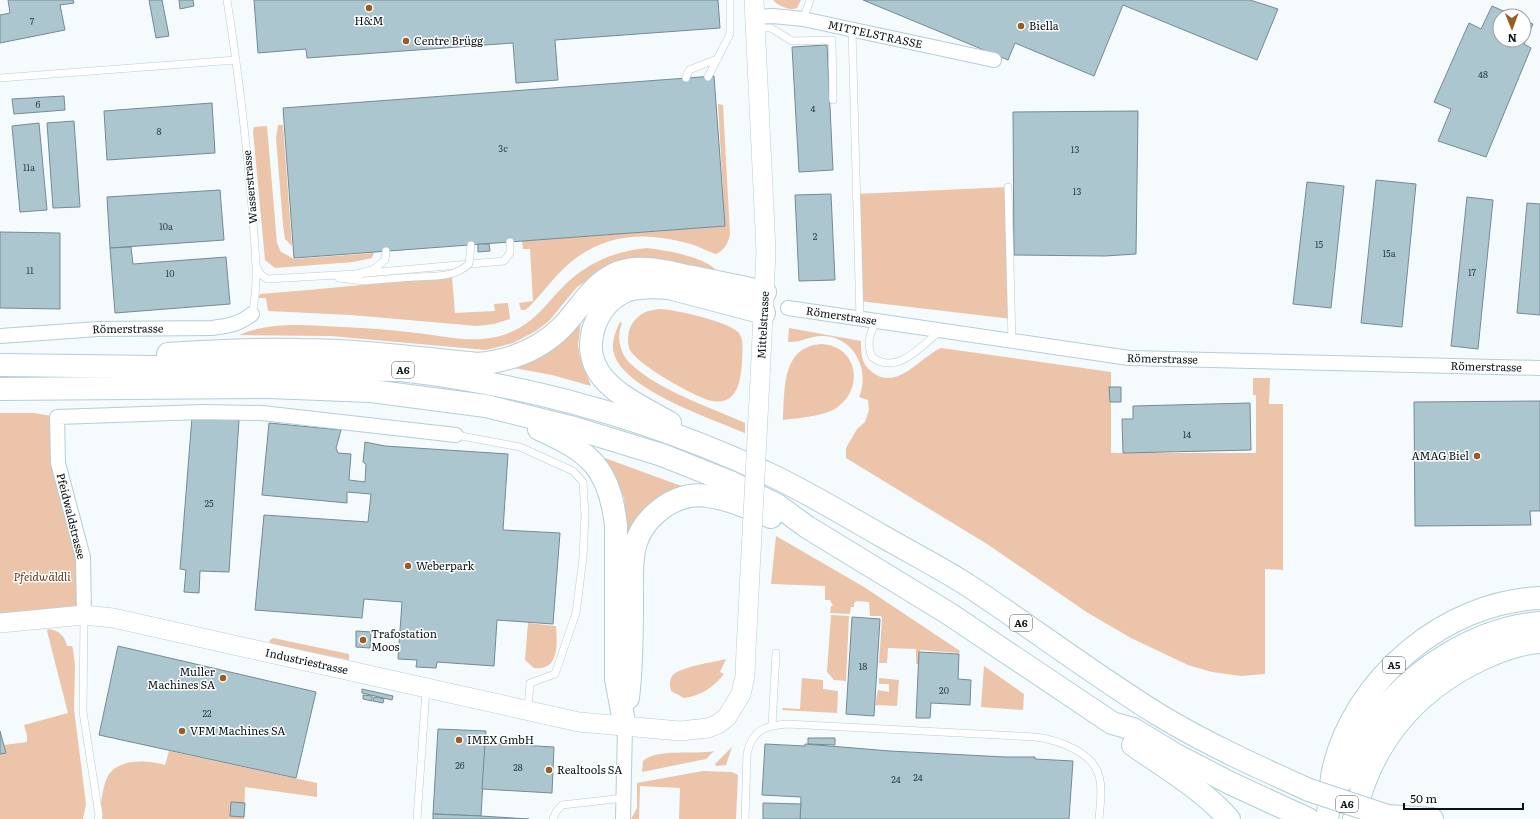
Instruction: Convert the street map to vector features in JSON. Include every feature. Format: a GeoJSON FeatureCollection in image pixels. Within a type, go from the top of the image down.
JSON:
{"type":"FeatureCollection","features":[{"type":"Feature","properties":{"kind":"highway"},"geometry":{"type":"LineString","coordinates":[[62,365],[134,356],[213,350],[292,350],[360,353],[478,364],[491,363],[525,353],[542,344],[561,328],[599,284],[613,275],[626,270],[647,268],[687,285],[764,302]]}},
{"type":"Feature","properties":{"kind":"highway"},"geometry":{"type":"LineString","coordinates":[[687,285],[669,288],[643,288],[626,291],[611,300],[601,312],[595,324],[592,338],[593,358],[598,371],[607,382],[630,399],[732,458]]}},
{"type":"Feature","properties":{"kind":"highway","name":"A6"},"geometry":{"type":"LineString","coordinates":[[0,365],[401,370],[439,374],[520,389],[586,406],[673,434],[732,458],[808,494],[964,583],[1112,685],[1161,716],[1226,751],[1309,790],[1393,817]]}},
{"type":"Feature","properties":{"kind":"highway","name":"A6"},"geometry":{"type":"LineString","coordinates":[[0,389],[269,387],[371,391],[486,406],[574,428],[662,455],[730,482],[776,505],[807,527],[948,613],[1112,723],[1133,729],[1176,755],[1304,818]]}},
{"type":"Feature","properties":{"kind":"highway"},"geometry":{"type":"LineString","coordinates":[[486,406],[565,441],[591,459],[602,473],[608,488],[616,525],[616,679],[625,727]]}},
{"type":"Feature","properties":{"kind":"highway"},"geometry":{"type":"LineString","coordinates":[[625,727],[632,660],[632,563],[639,534],[652,516],[674,501],[688,496],[706,496],[723,499],[774,518],[807,527]]}},
{"type":"Feature","properties":{"kind":"highway","name":"A5"},"geometry":{"type":"LineString","coordinates":[[1328,815],[1333,770],[1344,741],[1356,715],[1370,693],[1389,670],[1413,648],[1436,631],[1457,620],[1494,605],[1540,598]]}},
{"type":"Feature","properties":{"kind":"highway","name":"A5"},"geometry":{"type":"LineString","coordinates":[[1328,815],[1366,734],[1390,702],[1409,683],[1434,663],[1458,648],[1504,629],[1540,623]]}},
{"type":"Feature","properties":{"kind":"highway"},"geometry":{"type":"LineString","coordinates":[[1354,819],[1363,785],[1370,767],[1395,726],[1412,707],[1444,680],[1466,666],[1493,654],[1540,642]]}},
{"type":"Feature","properties":{"kind":"highway"},"geometry":{"type":"LineString","coordinates":[[1112,723],[1126,740],[1186,781],[1219,807],[1229,819]]}},
{"type":"Feature","properties":{"kind":"highway"},"geometry":{"type":"LineString","coordinates":[[1393,817],[1432,819]]}},
{"type":"Feature","properties":{"kind":"main road","name":"Mittelstrasse"},"geometry":{"type":"LineString","coordinates":[[745,676],[766,251],[755,15]]}},
{"type":"Feature","properties":{"kind":"main road","name":"Industriestrasse"},"geometry":{"type":"LineString","coordinates":[[0,623],[84,615],[113,618],[172,630],[528,712],[578,722],[625,727],[691,731],[718,724],[727,717],[741,694],[745,676]]}},
{"type":"Feature","properties":{"kind":"street","name":"MITTELSTRASSE"},"geometry":{"type":"LineString","coordinates":[[755,15],[804,19],[994,60]]}},
{"type":"Feature","properties":{"kind":"street","name":"Römerstrasse"},"geometry":{"type":"LineString","coordinates":[[788,308],[1129,358],[1540,368]]}},
{"type":"Feature","properties":{"kind":"street","name":"Römerstrasse"},"geometry":{"type":"LineString","coordinates":[[0,336],[98,329],[212,328],[231,326],[246,319],[252,314]]}},
{"type":"Feature","properties":{"kind":"street","name":"Pfeidwaldstrasse"},"geometry":{"type":"LineString","coordinates":[[84,615],[83,557],[58,463],[57,417],[202,412],[262,413],[456,435]]}},
{"type":"Feature","properties":{"kind":"street"},"geometry":{"type":"LineString","coordinates":[[623,819],[625,727]]}},
{"type":"Feature","properties":{"kind":"lane","name":"Wasserstrasse"},"geometry":{"type":"LineString","coordinates":[[227,0],[236,60],[248,164],[256,261],[252,314]]}},
{"type":"Feature","properties":{"kind":"lane"},"geometry":{"type":"LineString","coordinates":[[708,77],[730,34],[730,0]]}},
{"type":"Feature","properties":{"kind":"lane"},"geometry":{"type":"LineString","coordinates":[[804,19],[810,0]]}},
{"type":"Feature","properties":{"kind":"lane"},"geometry":{"type":"LineString","coordinates":[[755,15],[771,28],[792,41],[832,40],[833,100]]}},
{"type":"Feature","properties":{"kind":"lane"},"geometry":{"type":"LineString","coordinates":[[852,30],[860,318]]}},
{"type":"Feature","properties":{"kind":"lane"},"geometry":{"type":"LineString","coordinates":[[686,78],[689,70],[717,59]]}},
{"type":"Feature","properties":{"kind":"lane"},"geometry":{"type":"LineString","coordinates":[[0,78],[236,60]]}},
{"type":"Feature","properties":{"kind":"lane"},"geometry":{"type":"LineString","coordinates":[[1008,187],[1012,340]]}},
{"type":"Feature","properties":{"kind":"lane"},"geometry":{"type":"LineString","coordinates":[[256,261],[259,273],[267,279],[356,274],[504,261],[510,253],[510,242]]}},
{"type":"Feature","properties":{"kind":"lane"},"geometry":{"type":"LineString","coordinates":[[317,276],[363,281],[450,275],[463,270],[469,264],[471,245]]}},
{"type":"Feature","properties":{"kind":"lane"},"geometry":{"type":"LineString","coordinates":[[356,274],[374,269],[385,260],[386,251]]}},
{"type":"Feature","properties":{"kind":"lane"},"geometry":{"type":"LineString","coordinates":[[876,321],[869,335],[868,349],[872,357],[885,364],[896,363],[908,358],[941,330]]}},
{"type":"Feature","properties":{"kind":"lane"},"geometry":{"type":"LineString","coordinates":[[456,435],[520,447],[573,471],[583,482],[585,515],[583,558],[576,613],[555,674],[530,683],[528,712]]}},
{"type":"Feature","properties":{"kind":"lane"},"geometry":{"type":"LineString","coordinates":[[84,615],[83,712],[99,815],[98,819]]}},
{"type":"Feature","properties":{"kind":"lane"},"geometry":{"type":"LineString","coordinates":[[772,726],[776,653]]}},
{"type":"Feature","properties":{"kind":"lane"},"geometry":{"type":"LineString","coordinates":[[417,819],[426,688]]}},
{"type":"Feature","properties":{"kind":"lane"},"geometry":{"type":"LineString","coordinates":[[745,819],[747,754],[749,744],[756,734],[772,726],[787,724],[1036,737],[1057,741],[1088,759],[1098,770],[1101,786],[1099,819]]}},
{"type":"Feature","properties":{"kind":"lane"},"geometry":{"type":"LineString","coordinates":[[553,819],[562,804],[624,798]]}},
{"type":"Feature","properties":{"kind":"green space"},"geometry":{"type":"Polygon","coordinates":[[[773,0],[801,0],[797,8],[791,9],[781,6],[773,0]]]}},
{"type":"Feature","properties":{"kind":"green space"},"geometry":{"type":"Polygon","coordinates":[[[718,104],[723,105],[730,234],[729,240],[724,248],[716,254],[691,244],[669,239],[652,237],[620,238],[590,249],[576,258],[562,270],[529,307],[525,310],[521,310],[519,303],[533,301],[530,249],[523,249],[522,241],[725,226],[718,104]]]}},
{"type":"Feature","properties":{"kind":"green space"},"geometry":{"type":"Polygon","coordinates":[[[278,125],[283,125],[292,246],[285,239],[283,225],[276,138],[278,125]]]}},
{"type":"Feature","properties":{"kind":"green space"},"geometry":{"type":"Polygon","coordinates":[[[267,126],[277,243],[281,252],[294,259],[374,253],[372,258],[353,262],[275,268],[265,260],[253,131],[254,127],[267,126]]]}},
{"type":"Feature","properties":{"kind":"green space"},"geometry":{"type":"Polygon","coordinates":[[[1008,187],[1012,319],[859,301],[856,194],[1008,187]]]}},
{"type":"Feature","properties":{"kind":"green space"},"geometry":{"type":"Polygon","coordinates":[[[648,248],[694,258],[711,266],[717,271],[601,271],[577,287],[549,321],[536,331],[513,343],[486,350],[331,336],[239,335],[264,328],[303,325],[390,330],[467,339],[486,339],[496,337],[509,333],[529,321],[569,281],[596,262],[627,251],[648,248]]]}},
{"type":"Feature","properties":{"kind":"green space"},"geometry":{"type":"Polygon","coordinates":[[[452,277],[455,313],[495,311],[494,304],[508,303],[510,319],[494,324],[477,326],[351,315],[268,311],[266,298],[259,298],[260,294],[452,277]]]}},
{"type":"Feature","properties":{"kind":"green space"},"geometry":{"type":"Polygon","coordinates":[[[660,309],[677,311],[713,320],[738,332],[742,338],[743,346],[741,376],[733,395],[728,399],[721,401],[712,401],[704,398],[666,379],[653,371],[634,355],[629,348],[628,342],[632,324],[644,313],[660,309]]]}},
{"type":"Feature","properties":{"kind":"green space"},"geometry":{"type":"Polygon","coordinates":[[[581,321],[578,345],[580,357],[591,386],[552,375],[514,368],[530,362],[581,321]]]}},
{"type":"Feature","properties":{"kind":"green space"},"geometry":{"type":"Polygon","coordinates":[[[620,322],[622,323],[619,334],[620,346],[628,361],[632,365],[643,374],[671,391],[745,423],[745,433],[671,402],[634,380],[621,367],[614,354],[614,338],[620,322]]]}},
{"type":"Feature","properties":{"kind":"green space"},"geometry":{"type":"Polygon","coordinates":[[[789,328],[861,341],[864,362],[868,369],[881,377],[890,378],[899,376],[941,348],[1111,372],[1111,453],[1256,453],[1256,395],[1253,395],[1253,378],[1270,378],[1269,404],[1283,404],[1283,570],[1265,569],[1265,674],[1241,676],[1212,672],[1188,665],[1131,638],[1088,613],[987,544],[846,458],[846,448],[857,429],[865,422],[869,410],[868,400],[859,397],[863,376],[861,366],[850,348],[842,341],[832,337],[817,336],[788,342],[789,328]]]}},
{"type":"Feature","properties":{"kind":"green space"},"geometry":{"type":"Polygon","coordinates":[[[821,344],[833,346],[842,351],[849,359],[853,368],[854,378],[852,388],[847,398],[839,406],[828,412],[783,420],[785,384],[792,361],[798,353],[808,347],[821,344]]]}},
{"type":"Feature","properties":{"kind":"green space","name":"Pfeidwäldli"},"geometry":{"type":"Polygon","coordinates":[[[0,413],[34,413],[57,417],[83,557],[84,615],[0,623],[0,413]]]}},
{"type":"Feature","properties":{"kind":"green space"},"geometry":{"type":"Polygon","coordinates":[[[602,457],[687,488],[627,546],[624,498],[615,476],[602,457]]]}},
{"type":"Feature","properties":{"kind":"green space"},"geometry":{"type":"Polygon","coordinates":[[[776,536],[864,587],[960,651],[959,653],[920,650],[919,664],[916,664],[916,649],[888,648],[887,663],[879,663],[882,619],[881,616],[870,616],[869,602],[857,601],[854,603],[854,607],[851,607],[850,614],[830,613],[831,606],[833,606],[830,600],[825,600],[825,586],[771,584],[776,536]]]}},
{"type":"Feature","properties":{"kind":"green space"},"geometry":{"type":"Polygon","coordinates":[[[831,615],[849,616],[846,681],[834,680],[827,672],[831,615]]]}},
{"type":"Feature","properties":{"kind":"green space"},"geometry":{"type":"Polygon","coordinates":[[[528,623],[556,626],[557,640],[553,661],[549,665],[542,668],[534,668],[525,660],[528,623]]]}},
{"type":"Feature","properties":{"kind":"green space"},"geometry":{"type":"Polygon","coordinates":[[[48,629],[61,634],[67,646],[72,646],[73,649],[75,666],[74,709],[86,804],[83,819],[0,819],[0,754],[5,752],[4,745],[27,742],[27,735],[24,725],[68,713],[47,631],[48,629]]]}},
{"type":"Feature","properties":{"kind":"green space"},"geometry":{"type":"Polygon","coordinates":[[[273,638],[349,654],[349,660],[271,644],[269,641],[273,638]]]}},
{"type":"Feature","properties":{"kind":"green space"},"geometry":{"type":"Polygon","coordinates":[[[726,659],[720,672],[724,674],[716,683],[701,693],[684,698],[671,691],[670,680],[676,673],[689,667],[726,659]]]}},
{"type":"Feature","properties":{"kind":"green space"},"geometry":{"type":"Polygon","coordinates":[[[984,666],[1024,694],[1023,710],[981,707],[984,666]]]}},
{"type":"Feature","properties":{"kind":"green space"},"geometry":{"type":"Polygon","coordinates":[[[802,678],[823,680],[823,689],[838,691],[837,713],[782,710],[783,708],[800,709],[802,678]]]}},
{"type":"Feature","properties":{"kind":"green space"},"geometry":{"type":"Polygon","coordinates":[[[879,678],[899,680],[897,706],[875,705],[878,690],[889,692],[889,684],[879,684],[879,678]]]}},
{"type":"Feature","properties":{"kind":"green space"},"geometry":{"type":"Polygon","coordinates":[[[732,747],[726,765],[716,766],[715,764],[732,747]]]}},
{"type":"Feature","properties":{"kind":"green space"},"geometry":{"type":"Polygon","coordinates":[[[169,751],[317,783],[317,797],[245,787],[244,819],[98,819],[104,786],[108,776],[113,770],[126,763],[134,762],[151,762],[165,765],[169,751]]]}},
{"type":"Feature","properties":{"kind":"green space"},"geometry":{"type":"Polygon","coordinates":[[[714,751],[706,759],[642,772],[643,761],[649,757],[667,753],[714,751]]]}},
{"type":"Feature","properties":{"kind":"green space"},"geometry":{"type":"Polygon","coordinates":[[[703,771],[732,772],[738,775],[736,819],[679,819],[680,788],[640,786],[639,819],[631,819],[637,808],[637,783],[703,771]]]}},
{"type":"Feature","properties":{"kind":"building"},"geometry":{"type":"Polygon","coordinates":[[[8,0],[73,0],[74,3],[60,5],[65,30],[0,43],[0,15],[10,13],[8,0]]]}},
{"type":"Feature","properties":{"kind":"building"},"geometry":{"type":"Polygon","coordinates":[[[149,0],[162,0],[169,36],[156,38],[149,0]]]}},
{"type":"Feature","properties":{"kind":"building"},"geometry":{"type":"Polygon","coordinates":[[[179,0],[193,0],[194,6],[180,9],[179,0]]]}},
{"type":"Feature","properties":{"kind":"building","name":"Centre Brügg"},"geometry":{"type":"Polygon","coordinates":[[[254,0],[718,0],[720,28],[555,40],[558,80],[516,83],[513,43],[307,58],[306,49],[258,53],[254,0]]]}},
{"type":"Feature","properties":{"kind":"building","name":"Biella"},"geometry":{"type":"Polygon","coordinates":[[[863,0],[1250,0],[1278,9],[1257,60],[1123,5],[1094,76],[1015,43],[1008,60],[863,0]]]}},
{"type":"Feature","properties":{"kind":"building"},"geometry":{"type":"Polygon","coordinates":[[[1492,6],[1497,8],[1492,8],[1492,48],[1531,48],[1486,157],[1438,141],[1451,109],[1434,102],[1469,23],[1481,29],[1492,6]]]}},
{"type":"Feature","properties":{"kind":"building"},"geometry":{"type":"Polygon","coordinates":[[[827,45],[833,170],[799,172],[792,47],[827,45]]]}},
{"type":"Feature","properties":{"kind":"building"},"geometry":{"type":"Polygon","coordinates":[[[714,76],[725,226],[294,258],[283,108],[714,76]]]}},
{"type":"Feature","properties":{"kind":"building"},"geometry":{"type":"Polygon","coordinates":[[[64,96],[65,110],[14,114],[12,99],[64,96]]]}},
{"type":"Feature","properties":{"kind":"building"},"geometry":{"type":"Polygon","coordinates":[[[212,103],[215,153],[107,160],[104,111],[212,103]]]}},
{"type":"Feature","properties":{"kind":"building"},"geometry":{"type":"Polygon","coordinates":[[[1138,111],[1136,254],[1105,256],[1014,255],[1013,112],[1138,111]]]}},
{"type":"Feature","properties":{"kind":"building"},"geometry":{"type":"Polygon","coordinates":[[[74,121],[80,207],[53,208],[47,123],[74,121]]]}},
{"type":"Feature","properties":{"kind":"building"},"geometry":{"type":"Polygon","coordinates":[[[39,123],[47,210],[20,212],[12,126],[39,123]]]}},
{"type":"Feature","properties":{"kind":"building"},"geometry":{"type":"Polygon","coordinates":[[[1376,180],[1416,184],[1402,327],[1361,323],[1376,180]]]}},
{"type":"Feature","properties":{"kind":"building"},"geometry":{"type":"Polygon","coordinates":[[[1307,182],[1344,186],[1331,308],[1293,304],[1307,182]]]}},
{"type":"Feature","properties":{"kind":"building"},"geometry":{"type":"Polygon","coordinates":[[[220,190],[224,240],[110,248],[107,197],[220,190]]]}},
{"type":"Feature","properties":{"kind":"building"},"geometry":{"type":"Polygon","coordinates":[[[831,194],[835,280],[799,281],[795,195],[831,194]]]}},
{"type":"Feature","properties":{"kind":"building"},"geometry":{"type":"Polygon","coordinates":[[[1467,197],[1493,200],[1478,349],[1451,346],[1467,197]]]}},
{"type":"Feature","properties":{"kind":"building"},"geometry":{"type":"Polygon","coordinates":[[[1527,203],[1540,204],[1540,315],[1517,313],[1527,203]]]}},
{"type":"Feature","properties":{"kind":"building"},"geometry":{"type":"Polygon","coordinates":[[[0,232],[60,233],[60,309],[0,308],[0,232]]]}},
{"type":"Feature","properties":{"kind":"building"},"geometry":{"type":"Polygon","coordinates":[[[478,244],[489,244],[490,251],[478,252],[478,244]]]}},
{"type":"Feature","properties":{"kind":"building"},"geometry":{"type":"Polygon","coordinates":[[[131,247],[133,264],[226,257],[230,304],[115,313],[110,248],[131,247]]]}},
{"type":"Feature","properties":{"kind":"building"},"geometry":{"type":"Polygon","coordinates":[[[1109,387],[1121,387],[1121,402],[1110,402],[1109,387]]]}},
{"type":"Feature","properties":{"kind":"building","name":"AMAG Biel"},"geometry":{"type":"Polygon","coordinates":[[[1540,401],[1540,511],[1530,511],[1531,525],[1415,526],[1414,402],[1540,401]]]}},
{"type":"Feature","properties":{"kind":"building"},"geometry":{"type":"Polygon","coordinates":[[[1250,403],[1251,450],[1123,453],[1122,419],[1133,419],[1133,406],[1250,403]]]}},
{"type":"Feature","properties":{"kind":"building"},"geometry":{"type":"Polygon","coordinates":[[[192,417],[239,420],[229,572],[200,571],[199,593],[184,592],[186,570],[180,569],[192,417]]]}},
{"type":"Feature","properties":{"kind":"building","name":"Weberpark"},"geometry":{"type":"Polygon","coordinates":[[[269,423],[341,430],[336,448],[338,453],[351,454],[349,480],[365,482],[366,464],[363,462],[365,442],[385,446],[508,454],[503,530],[560,533],[553,624],[497,620],[494,666],[437,662],[436,668],[416,667],[417,660],[398,659],[402,602],[364,599],[362,618],[255,610],[264,515],[368,522],[371,494],[347,492],[347,503],[262,495],[269,423]]]}},
{"type":"Feature","properties":{"kind":"building"},"geometry":{"type":"Polygon","coordinates":[[[852,617],[880,619],[874,716],[846,714],[852,617]]]}},
{"type":"Feature","properties":{"kind":"building","name":"Trafostation Moos"},"geometry":{"type":"Polygon","coordinates":[[[356,631],[371,632],[370,648],[356,647],[356,631]]]}},
{"type":"Feature","properties":{"kind":"building"},"geometry":{"type":"Polygon","coordinates":[[[118,646],[316,692],[296,778],[99,735],[118,646]]]}},
{"type":"Feature","properties":{"kind":"building"},"geometry":{"type":"Polygon","coordinates":[[[919,652],[959,654],[958,679],[971,680],[970,705],[931,703],[930,718],[916,718],[919,652]]]}},
{"type":"Feature","properties":{"kind":"building"},"geometry":{"type":"Polygon","coordinates":[[[362,689],[393,696],[392,700],[362,693],[362,689]]]}},
{"type":"Feature","properties":{"kind":"building"},"geometry":{"type":"Polygon","coordinates":[[[363,695],[372,696],[372,701],[363,699],[363,695]]]}},
{"type":"Feature","properties":{"kind":"building"},"geometry":{"type":"Polygon","coordinates":[[[374,697],[384,699],[383,703],[373,701],[374,697]]]}},
{"type":"Feature","properties":{"kind":"building"},"geometry":{"type":"Polygon","coordinates":[[[438,729],[486,731],[481,816],[433,814],[438,729]]]}},
{"type":"Feature","properties":{"kind":"building"},"geometry":{"type":"Polygon","coordinates":[[[0,731],[6,753],[0,754],[0,731]]]}},
{"type":"Feature","properties":{"kind":"building"},"geometry":{"type":"Polygon","coordinates":[[[808,738],[835,738],[835,745],[808,744],[808,738]]]}},
{"type":"Feature","properties":{"kind":"building"},"geometry":{"type":"Polygon","coordinates":[[[485,743],[554,747],[552,793],[482,789],[485,743]]]}},
{"type":"Feature","properties":{"kind":"building"},"geometry":{"type":"Polygon","coordinates":[[[765,744],[805,746],[805,744],[890,751],[1005,757],[1035,757],[1035,759],[1073,761],[1069,819],[800,819],[801,797],[762,795],[765,744]]]}},
{"type":"Feature","properties":{"kind":"building"},"geometry":{"type":"Polygon","coordinates":[[[231,802],[245,803],[244,817],[230,816],[231,802]]]}},
{"type":"Feature","properties":{"kind":"building"},"geometry":{"type":"Polygon","coordinates":[[[763,803],[801,804],[800,819],[763,819],[763,803]]]}},
{"type":"Feature","properties":{"kind":"building"},"geometry":{"type":"Polygon","coordinates":[[[433,814],[481,816],[529,819],[433,819],[433,814]]]}},
{"type":"Feature","properties":{"kind":"place","name":"H&M"},"geometry":{"type":"Point","coordinates":[369,8]}},
{"type":"Feature","properties":{"kind":"place","name":"Biella"},"geometry":{"type":"Point","coordinates":[1021,26]}},
{"type":"Feature","properties":{"kind":"place","name":"Centre Brügg"},"geometry":{"type":"Point","coordinates":[406,41]}},
{"type":"Feature","properties":{"kind":"place","name":"AMAG Biel"},"geometry":{"type":"Point","coordinates":[1477,456]}},
{"type":"Feature","properties":{"kind":"place","name":"Weberpark"},"geometry":{"type":"Point","coordinates":[408,566]}},
{"type":"Feature","properties":{"kind":"place","name":"Trafostation Moos"},"geometry":{"type":"Point","coordinates":[363,640]}},
{"type":"Feature","properties":{"kind":"place","name":"Muller Machines SA"},"geometry":{"type":"Point","coordinates":[223,678]}},
{"type":"Feature","properties":{"kind":"place","name":"VFM Machines SA"},"geometry":{"type":"Point","coordinates":[182,731]}},
{"type":"Feature","properties":{"kind":"place","name":"IMEX GmbH"},"geometry":{"type":"Point","coordinates":[459,740]}},
{"type":"Feature","properties":{"kind":"place","name":"Realtools SA"},"geometry":{"type":"Point","coordinates":[549,770]}}]}
